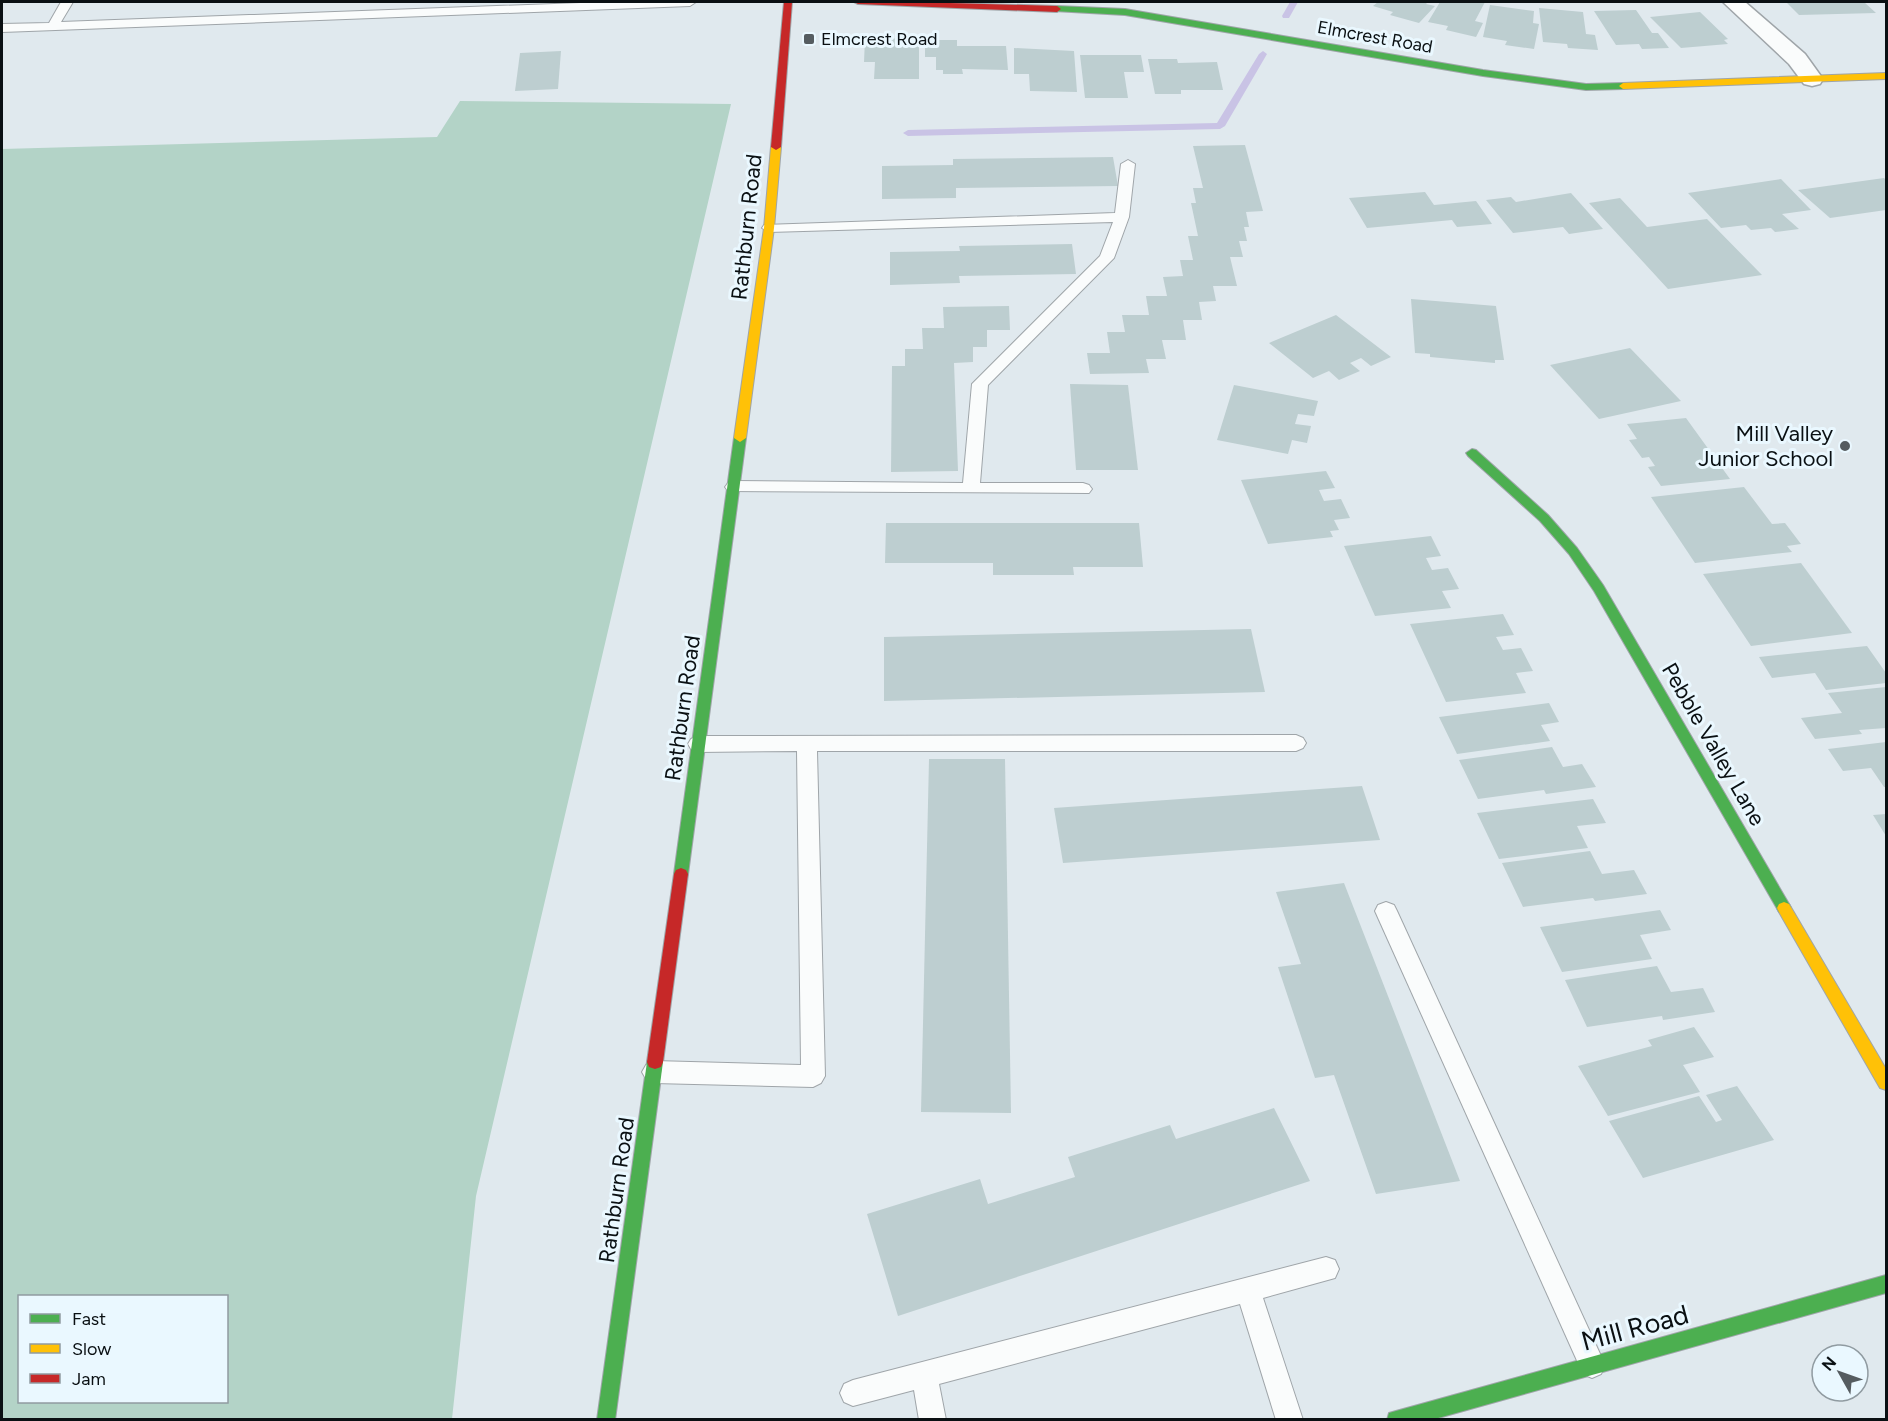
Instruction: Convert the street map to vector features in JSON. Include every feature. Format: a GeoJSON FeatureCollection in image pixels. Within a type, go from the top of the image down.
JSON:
{"type":"FeatureCollection","features":[{"type":"Feature","properties":{"kind":"street","name":"Rathburn Road"},"geometry":{"type":"LineString","coordinates":[[606,1419],[769,228],[788,2]]}},
{"type":"Feature","properties":{"kind":"street","name":"Elmcrest Road"},"geometry":{"type":"LineString","coordinates":[[858,2],[1125,12],[1483,73],[1586,87],[1887,76]]}},
{"type":"Feature","properties":{"kind":"street"},"geometry":{"type":"LineString","coordinates":[[1733,2],[1797,59],[1812,80]]}},
{"type":"Feature","properties":{"kind":"street","name":"Pebble Valley Lane"},"geometry":{"type":"LineString","coordinates":[[1472,453],[1544,518],[1573,551],[1599,588],[1887,1083]]}},
{"type":"Feature","properties":{"kind":"street","name":"Mill Road"},"geometry":{"type":"LineString","coordinates":[[1396,1419],[1887,1284]]}},
{"type":"Feature","properties":{"kind":"lane"},"geometry":{"type":"LineString","coordinates":[[53,26],[67,2]]}},
{"type":"Feature","properties":{"kind":"lane"},"geometry":{"type":"LineString","coordinates":[[2,28],[690,2]]}},
{"type":"Feature","properties":{"kind":"lane"},"geometry":{"type":"LineString","coordinates":[[971,487],[980,384],[1107,258],[1122,217],[1128,164]]}},
{"type":"Feature","properties":{"kind":"lane"},"geometry":{"type":"LineString","coordinates":[[769,228],[1122,217]]}},
{"type":"Feature","properties":{"kind":"lane"},"geometry":{"type":"LineString","coordinates":[[734,487],[1083,489]]}},
{"type":"Feature","properties":{"kind":"lane"},"geometry":{"type":"LineString","coordinates":[[698,744],[1296,743]]}},
{"type":"Feature","properties":{"kind":"lane"},"geometry":{"type":"LineString","coordinates":[[654,1071],[813,1076],[807,744]]}},
{"type":"Feature","properties":{"kind":"lane"},"geometry":{"type":"LineString","coordinates":[[1386,911],[1592,1365]]}},
{"type":"Feature","properties":{"kind":"lane"},"geometry":{"type":"LineString","coordinates":[[853,1393],[1326,1269]]}},
{"type":"Feature","properties":{"kind":"lane"},"geometry":{"type":"LineString","coordinates":[[1248,1290],[1290,1419]]}},
{"type":"Feature","properties":{"kind":"lane"},"geometry":{"type":"LineString","coordinates":[[924,1375],[933,1419]]}},
{"type":"Feature","properties":{"kind":"green space"},"geometry":{"type":"Polygon","coordinates":[[[460,101],[731,104],[476,1196],[452,1419],[2,1419],[2,149],[437,137],[460,101]]]}},
{"type":"Feature","properties":{"kind":"building"},"geometry":{"type":"Polygon","coordinates":[[[1378,2],[1428,2],[1426,4],[1435,6],[1419,23],[1390,15],[1393,12],[1373,6],[1378,2]]]}},
{"type":"Feature","properties":{"kind":"building"},"geometry":{"type":"Polygon","coordinates":[[[1440,2],[1485,2],[1475,21],[1483,23],[1476,37],[1446,30],[1448,26],[1428,22],[1440,2]]]}},
{"type":"Feature","properties":{"kind":"building"},"geometry":{"type":"Polygon","coordinates":[[[1786,2],[1864,2],[1876,13],[1799,15],[1786,2]]]}},
{"type":"Feature","properties":{"kind":"building"},"geometry":{"type":"Polygon","coordinates":[[[1490,5],[1534,11],[1533,23],[1539,24],[1534,49],[1505,45],[1507,41],[1483,37],[1490,5]]]}},
{"type":"Feature","properties":{"kind":"building"},"geometry":{"type":"Polygon","coordinates":[[[1539,8],[1583,12],[1586,34],[1595,35],[1598,50],[1568,48],[1567,44],[1543,42],[1539,8]]]}},
{"type":"Feature","properties":{"kind":"building"},"geometry":{"type":"Polygon","coordinates":[[[1636,10],[1652,33],[1658,33],[1669,48],[1642,49],[1639,44],[1616,45],[1594,11],[1636,10]]]}},
{"type":"Feature","properties":{"kind":"building"},"geometry":{"type":"Polygon","coordinates":[[[1700,12],[1728,39],[1724,40],[1728,44],[1681,48],[1650,17],[1700,12]]]}},
{"type":"Feature","properties":{"kind":"building"},"geometry":{"type":"Polygon","coordinates":[[[919,38],[919,79],[874,79],[875,62],[864,62],[865,39],[919,38]]]}},
{"type":"Feature","properties":{"kind":"building"},"geometry":{"type":"Polygon","coordinates":[[[925,40],[957,40],[957,46],[1006,46],[1008,70],[962,69],[963,74],[943,74],[943,70],[936,70],[936,57],[925,57],[925,40]]]}},
{"type":"Feature","properties":{"kind":"building"},"geometry":{"type":"Polygon","coordinates":[[[1014,48],[1074,51],[1077,92],[1030,91],[1029,74],[1014,74],[1014,48]]]}},
{"type":"Feature","properties":{"kind":"building"},"geometry":{"type":"Polygon","coordinates":[[[561,51],[558,89],[515,91],[520,53],[561,51]]]}},
{"type":"Feature","properties":{"kind":"building"},"geometry":{"type":"Polygon","coordinates":[[[1080,55],[1141,55],[1144,72],[1124,72],[1128,98],[1085,98],[1080,55]]]}},
{"type":"Feature","properties":{"kind":"building"},"geometry":{"type":"Polygon","coordinates":[[[1148,59],[1177,59],[1178,63],[1217,62],[1223,90],[1181,90],[1181,94],[1155,94],[1148,59]]]}},
{"type":"Feature","properties":{"kind":"building"},"geometry":{"type":"Polygon","coordinates":[[[1245,145],[1263,211],[1246,212],[1249,227],[1244,227],[1247,241],[1239,241],[1243,257],[1230,257],[1237,286],[1213,286],[1216,301],[1199,302],[1202,320],[1183,320],[1186,340],[1162,340],[1166,359],[1146,359],[1149,373],[1090,374],[1087,353],[1110,353],[1107,332],[1125,332],[1122,315],[1149,315],[1146,296],[1167,296],[1163,277],[1183,276],[1180,260],[1193,260],[1188,236],[1198,236],[1191,203],[1196,203],[1193,188],[1203,188],[1193,146],[1245,145]]]}},
{"type":"Feature","properties":{"kind":"building"},"geometry":{"type":"Polygon","coordinates":[[[1113,157],[1118,186],[956,188],[956,198],[882,199],[882,166],[953,165],[953,159],[1113,157]]]}},
{"type":"Feature","properties":{"kind":"building"},"geometry":{"type":"Polygon","coordinates":[[[1884,178],[1886,180],[1886,210],[1830,218],[1798,190],[1884,178]]]}},
{"type":"Feature","properties":{"kind":"building"},"geometry":{"type":"Polygon","coordinates":[[[1781,179],[1811,210],[1782,214],[1799,229],[1775,232],[1771,228],[1751,230],[1746,225],[1721,228],[1688,193],[1781,179]]]}},
{"type":"Feature","properties":{"kind":"building"},"geometry":{"type":"Polygon","coordinates":[[[1425,192],[1434,205],[1476,201],[1492,224],[1457,227],[1452,220],[1367,228],[1349,198],[1425,192]]]}},
{"type":"Feature","properties":{"kind":"building"},"geometry":{"type":"Polygon","coordinates":[[[1571,193],[1603,229],[1569,234],[1563,227],[1513,233],[1486,200],[1511,197],[1516,202],[1571,193]]]}},
{"type":"Feature","properties":{"kind":"building"},"geometry":{"type":"Polygon","coordinates":[[[1620,198],[1647,227],[1707,219],[1762,275],[1668,289],[1589,203],[1620,198]]]}},
{"type":"Feature","properties":{"kind":"building"},"geometry":{"type":"Polygon","coordinates":[[[1072,244],[1076,274],[959,276],[960,283],[890,285],[890,252],[960,251],[959,246],[1072,244]]]}},
{"type":"Feature","properties":{"kind":"building"},"geometry":{"type":"Polygon","coordinates":[[[1411,299],[1496,306],[1504,360],[1495,360],[1495,363],[1430,357],[1430,354],[1415,353],[1411,299]]]}},
{"type":"Feature","properties":{"kind":"building"},"geometry":{"type":"Polygon","coordinates":[[[1009,306],[1010,330],[987,330],[987,347],[973,347],[973,362],[954,363],[958,471],[891,472],[892,366],[905,366],[905,349],[923,349],[922,328],[944,328],[943,307],[1009,306]]]}},
{"type":"Feature","properties":{"kind":"building"},"geometry":{"type":"Polygon","coordinates":[[[1336,315],[1391,357],[1371,366],[1361,358],[1350,363],[1360,371],[1339,380],[1329,371],[1313,378],[1269,343],[1336,315]]]}},
{"type":"Feature","properties":{"kind":"building"},"geometry":{"type":"Polygon","coordinates":[[[1630,348],[1681,401],[1599,419],[1550,365],[1630,348]]]}},
{"type":"Feature","properties":{"kind":"building"},"geometry":{"type":"Polygon","coordinates":[[[1070,384],[1128,385],[1138,470],[1076,470],[1070,384]]]}},
{"type":"Feature","properties":{"kind":"building"},"geometry":{"type":"Polygon","coordinates":[[[1234,385],[1318,401],[1314,416],[1298,414],[1295,424],[1311,426],[1307,443],[1292,440],[1288,454],[1217,440],[1234,385]]]}},
{"type":"Feature","properties":{"kind":"building"},"geometry":{"type":"Polygon","coordinates":[[[1686,418],[1730,479],[1661,486],[1648,467],[1655,466],[1649,457],[1642,458],[1629,440],[1637,439],[1627,424],[1686,418]]]}},
{"type":"Feature","properties":{"kind":"building"},"geometry":{"type":"Polygon","coordinates":[[[1326,471],[1335,488],[1319,490],[1324,501],[1341,499],[1350,518],[1334,520],[1339,530],[1330,531],[1333,537],[1268,544],[1241,480],[1326,471]]]}},
{"type":"Feature","properties":{"kind":"building"},"geometry":{"type":"Polygon","coordinates":[[[1744,487],[1772,524],[1785,523],[1801,544],[1787,546],[1792,552],[1695,563],[1651,497],[1744,487]]]}},
{"type":"Feature","properties":{"kind":"building"},"geometry":{"type":"Polygon","coordinates":[[[886,523],[1139,523],[1143,567],[1073,567],[1074,575],[993,575],[993,563],[885,563],[886,523]]]}},
{"type":"Feature","properties":{"kind":"building"},"geometry":{"type":"Polygon","coordinates":[[[1431,536],[1441,556],[1426,558],[1432,570],[1448,568],[1459,589],[1442,591],[1451,608],[1375,616],[1344,546],[1431,536]]]}},
{"type":"Feature","properties":{"kind":"building"},"geometry":{"type":"Polygon","coordinates":[[[1801,563],[1852,633],[1751,646],[1703,574],[1801,563]]]}},
{"type":"Feature","properties":{"kind":"building"},"geometry":{"type":"Polygon","coordinates":[[[1503,614],[1514,635],[1496,637],[1503,650],[1521,648],[1533,671],[1516,673],[1526,693],[1446,702],[1410,624],[1503,614]]]}},
{"type":"Feature","properties":{"kind":"building"},"geometry":{"type":"Polygon","coordinates":[[[1251,629],[1265,692],[884,701],[884,637],[1251,629]]]}},
{"type":"Feature","properties":{"kind":"building"},"geometry":{"type":"Polygon","coordinates":[[[1867,646],[1886,673],[1886,683],[1826,690],[1815,673],[1772,678],[1759,657],[1867,646]]]}},
{"type":"Feature","properties":{"kind":"building"},"geometry":{"type":"Polygon","coordinates":[[[1886,687],[1886,728],[1859,730],[1862,734],[1815,739],[1801,718],[1842,713],[1828,693],[1886,687]]]}},
{"type":"Feature","properties":{"kind":"building"},"geometry":{"type":"Polygon","coordinates":[[[1549,703],[1559,722],[1541,725],[1550,741],[1457,754],[1439,717],[1549,703]]]}},
{"type":"Feature","properties":{"kind":"building"},"geometry":{"type":"Polygon","coordinates":[[[1886,742],[1886,787],[1871,768],[1843,771],[1828,749],[1886,742]]]}},
{"type":"Feature","properties":{"kind":"building"},"geometry":{"type":"Polygon","coordinates":[[[1552,747],[1563,767],[1582,764],[1596,787],[1546,794],[1544,790],[1478,799],[1459,760],[1552,747]]]}},
{"type":"Feature","properties":{"kind":"building"},"geometry":{"type":"Polygon","coordinates":[[[929,759],[1005,759],[1011,1113],[921,1112],[929,759]]]}},
{"type":"Feature","properties":{"kind":"building"},"geometry":{"type":"Polygon","coordinates":[[[1362,786],[1380,840],[1063,863],[1054,808],[1362,786]]]}},
{"type":"Feature","properties":{"kind":"building"},"geometry":{"type":"Polygon","coordinates":[[[1593,799],[1606,823],[1577,826],[1588,848],[1499,859],[1477,813],[1593,799]]]}},
{"type":"Feature","properties":{"kind":"building"},"geometry":{"type":"Polygon","coordinates":[[[1886,814],[1886,836],[1873,815],[1886,814]]]}},
{"type":"Feature","properties":{"kind":"building"},"geometry":{"type":"Polygon","coordinates":[[[1590,851],[1602,874],[1634,870],[1647,894],[1523,907],[1502,863],[1590,851]]]}},
{"type":"Feature","properties":{"kind":"building"},"geometry":{"type":"Polygon","coordinates":[[[1344,883],[1460,1181],[1376,1194],[1334,1075],[1315,1078],[1278,967],[1301,964],[1276,892],[1344,883]]]}},
{"type":"Feature","properties":{"kind":"building"},"geometry":{"type":"Polygon","coordinates":[[[1660,910],[1671,930],[1640,935],[1652,959],[1562,972],[1540,927],[1660,910]]]}},
{"type":"Feature","properties":{"kind":"building"},"geometry":{"type":"Polygon","coordinates":[[[1657,966],[1671,992],[1703,988],[1715,1012],[1663,1020],[1662,1016],[1587,1027],[1565,980],[1657,966]]]}},
{"type":"Feature","properties":{"kind":"building"},"geometry":{"type":"Polygon","coordinates":[[[1694,1027],[1714,1057],[1683,1065],[1700,1092],[1608,1116],[1578,1066],[1652,1046],[1648,1040],[1694,1027]]]}},
{"type":"Feature","properties":{"kind":"building"},"geometry":{"type":"Polygon","coordinates":[[[1737,1086],[1774,1140],[1643,1178],[1609,1121],[1699,1096],[1716,1122],[1722,1120],[1706,1095],[1737,1086]]]}},
{"type":"Feature","properties":{"kind":"building"},"geometry":{"type":"Polygon","coordinates":[[[1274,1108],[1310,1181],[898,1316],[867,1214],[980,1179],[988,1204],[1075,1177],[1068,1157],[1170,1125],[1176,1139],[1274,1108]]]}},
{"type":"Feature","properties":{"kind":"waterway"},"geometry":{"type":"LineString","coordinates":[[1286,16],[1294,2]]}},
{"type":"Feature","properties":{"kind":"waterway"},"geometry":{"type":"LineString","coordinates":[[908,133],[1220,126],[1263,54]]}},
{"type":"Feature","properties":{"kind":"traffic: fast"},"geometry":{"type":"LineString","coordinates":[[1057,9],[1125,12],[1483,73],[1586,87],[1623,86]]}},
{"type":"Feature","properties":{"kind":"traffic: fast"},"geometry":{"type":"LineString","coordinates":[[681,874],[740,438]]}},
{"type":"Feature","properties":{"kind":"traffic: fast"},"geometry":{"type":"LineString","coordinates":[[1472,453],[1544,518],[1573,551],[1599,588],[1784,908]]}},
{"type":"Feature","properties":{"kind":"traffic: fast"},"geometry":{"type":"LineString","coordinates":[[606,1420],[655,1062]]}},
{"type":"Feature","properties":{"kind":"traffic: fast"},"geometry":{"type":"LineString","coordinates":[[1396,1420],[1886,1284]]}},
{"type":"Feature","properties":{"kind":"traffic: slow"},"geometry":{"type":"LineString","coordinates":[[1623,86],[1886,76]]}},
{"type":"Feature","properties":{"kind":"traffic: slow"},"geometry":{"type":"LineString","coordinates":[[740,438],[769,228],[776,147]]}},
{"type":"Feature","properties":{"kind":"traffic: slow"},"geometry":{"type":"LineString","coordinates":[[1784,908],[1886,1083]]}},
{"type":"Feature","properties":{"kind":"traffic: jam"},"geometry":{"type":"LineString","coordinates":[[776,147],[788,2]]}},
{"type":"Feature","properties":{"kind":"traffic: jam"},"geometry":{"type":"LineString","coordinates":[[858,2],[1057,9]]}},
{"type":"Feature","properties":{"kind":"traffic: jam"},"geometry":{"type":"LineString","coordinates":[[655,1062],[681,874]]}},
{"type":"Feature","properties":{"kind":"place","name":"Elmcrest Road"},"geometry":{"type":"Point","coordinates":[809,39]}},
{"type":"Feature","properties":{"kind":"place","name":"Mill Valley Junior School"},"geometry":{"type":"Point","coordinates":[1845,446]}}]}
